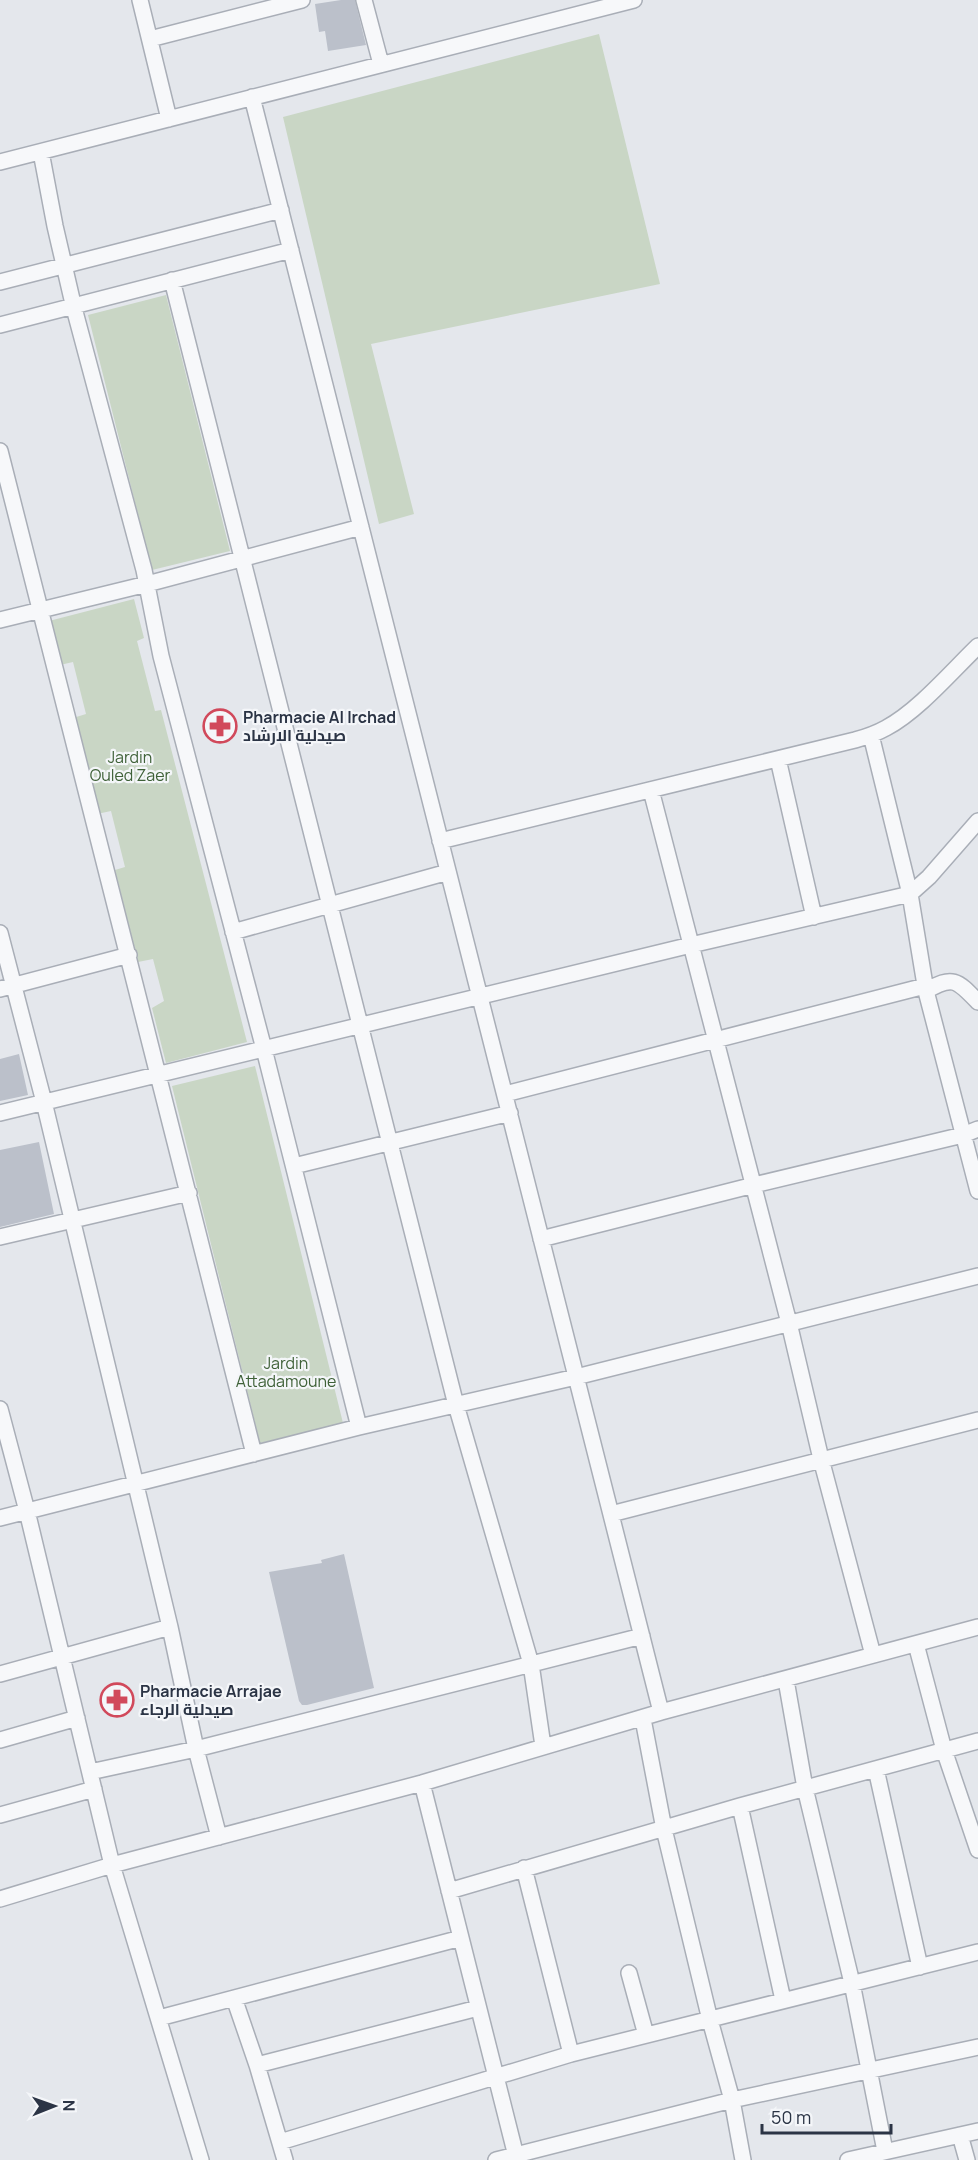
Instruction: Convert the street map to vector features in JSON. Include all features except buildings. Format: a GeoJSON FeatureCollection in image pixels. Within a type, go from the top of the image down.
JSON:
{"type":"FeatureCollection","features":[{"type":"Feature","properties":{"kind":"street"},"geometry":{"type":"LineString","coordinates":[[140,0],[169,119]]}},
{"type":"Feature","properties":{"kind":"street"},"geometry":{"type":"LineString","coordinates":[[150,39],[302,0]]}},
{"type":"Feature","properties":{"kind":"street"},"geometry":{"type":"LineString","coordinates":[[364,0],[381,64]]}},
{"type":"Feature","properties":{"kind":"street"},"geometry":{"type":"LineString","coordinates":[[0,162],[634,0]]}},
{"type":"Feature","properties":{"kind":"street"},"geometry":{"type":"LineString","coordinates":[[252,98],[661,1712]]}},
{"type":"Feature","properties":{"kind":"street"},"geometry":{"type":"LineString","coordinates":[[41,152],[74,308],[147,584],[161,656],[264,1049],[359,1427]]}},
{"type":"Feature","properties":{"kind":"street"},"geometry":{"type":"LineString","coordinates":[[0,282],[280,210]]}},
{"type":"Feature","properties":{"kind":"street"},"geometry":{"type":"LineString","coordinates":[[0,325],[74,308],[291,250]]}},
{"type":"Feature","properties":{"kind":"street"},"geometry":{"type":"LineString","coordinates":[[172,280],[456,1405],[531,1664],[543,1746]]}},
{"type":"Feature","properties":{"kind":"street"},"geometry":{"type":"LineString","coordinates":[[0,451],[160,1075],[254,1454]]}},
{"type":"Feature","properties":{"kind":"street"},"geometry":{"type":"LineString","coordinates":[[0,620],[147,584],[361,527]]}},
{"type":"Feature","properties":{"kind":"street"},"geometry":{"type":"LineString","coordinates":[[440,841],[871,735],[886,728],[914,708],[978,646]]}},
{"type":"Feature","properties":{"kind":"street"},"geometry":{"type":"LineString","coordinates":[[871,735],[910,894],[925,989],[978,1191]]}},
{"type":"Feature","properties":{"kind":"street"},"geometry":{"type":"LineString","coordinates":[[778,759],[814,917]]}},
{"type":"Feature","properties":{"kind":"street"},"geometry":{"type":"LineString","coordinates":[[651,790],[873,1655]]}},
{"type":"Feature","properties":{"kind":"street"},"geometry":{"type":"LineString","coordinates":[[0,1113],[910,894],[929,877],[978,821]]}},
{"type":"Feature","properties":{"kind":"street"},"geometry":{"type":"LineString","coordinates":[[233,932],[448,872]]}},
{"type":"Feature","properties":{"kind":"street"},"geometry":{"type":"LineString","coordinates":[[0,933],[7,987],[44,1102],[170,1627],[196,1749],[219,1837]]}},
{"type":"Feature","properties":{"kind":"street"},"geometry":{"type":"LineString","coordinates":[[7,987],[129,956]]}},
{"type":"Feature","properties":{"kind":"street"},"geometry":{"type":"LineString","coordinates":[[505,1094],[925,989],[945,981],[954,981],[962,985],[978,1002]]}},
{"type":"Feature","properties":{"kind":"street"},"geometry":{"type":"LineString","coordinates":[[294,1166],[510,1113]]}},
{"type":"Feature","properties":{"kind":"street"},"geometry":{"type":"LineString","coordinates":[[541,1239],[963,1135],[978,1129]]}},
{"type":"Feature","properties":{"kind":"street"},"geometry":{"type":"LineString","coordinates":[[0,1238],[189,1193]]}},
{"type":"Feature","properties":{"kind":"street"},"geometry":{"type":"LineString","coordinates":[[0,1518],[135,1482],[576,1377],[978,1276]]}},
{"type":"Feature","properties":{"kind":"street"},"geometry":{"type":"LineString","coordinates":[[0,1409],[3,1430],[27,1511],[112,1865],[201,2160]]}},
{"type":"Feature","properties":{"kind":"street"},"geometry":{"type":"LineString","coordinates":[[611,1514],[978,1420]]}},
{"type":"Feature","properties":{"kind":"street"},"geometry":{"type":"LineString","coordinates":[[0,1674],[170,1627]]}},
{"type":"Feature","properties":{"kind":"street"},"geometry":{"type":"LineString","coordinates":[[0,1899],[112,1865],[422,1783],[661,1712],[978,1627]]}},
{"type":"Feature","properties":{"kind":"street"},"geometry":{"type":"LineString","coordinates":[[90,1773],[196,1749],[642,1636]]}},
{"type":"Feature","properties":{"kind":"street"},"geometry":{"type":"LineString","coordinates":[[916,1644],[944,1750],[978,1850]]}},
{"type":"Feature","properties":{"kind":"street"},"geometry":{"type":"LineString","coordinates":[[786,1680],[805,1788],[852,1983],[885,2151]]}},
{"type":"Feature","properties":{"kind":"street"},"geometry":{"type":"LineString","coordinates":[[0,1740],[76,1718]]}},
{"type":"Feature","properties":{"kind":"street"},"geometry":{"type":"LineString","coordinates":[[643,1719],[664,1829],[710,2020],[732,2100],[743,2160]]}},
{"type":"Feature","properties":{"kind":"street"},"geometry":{"type":"LineString","coordinates":[[449,1891],[740,1806],[978,1741]]}},
{"type":"Feature","properties":{"kind":"street"},"geometry":{"type":"LineString","coordinates":[[876,1769],[921,1967]]}},
{"type":"Feature","properties":{"kind":"street"},"geometry":{"type":"LineString","coordinates":[[422,1783],[516,2157]]}},
{"type":"Feature","properties":{"kind":"street"},"geometry":{"type":"LineString","coordinates":[[0,1815],[94,1789]]}},
{"type":"Feature","properties":{"kind":"street"},"geometry":{"type":"LineString","coordinates":[[740,1806],[783,2000]]}},
{"type":"Feature","properties":{"kind":"street"},"geometry":{"type":"LineString","coordinates":[[524,1868],[571,2054]]}},
{"type":"Feature","properties":{"kind":"street"},"geometry":{"type":"LineString","coordinates":[[159,2018],[461,1938]]}},
{"type":"Feature","properties":{"kind":"street"},"geometry":{"type":"LineString","coordinates":[[280,2142],[571,2054],[978,1952]]}},
{"type":"Feature","properties":{"kind":"street"},"geometry":{"type":"LineString","coordinates":[[629,1973],[645,2035]]}},
{"type":"Feature","properties":{"kind":"street"},"geometry":{"type":"LineString","coordinates":[[234,1998],[257,2065],[285,2160]]}},
{"type":"Feature","properties":{"kind":"street"},"geometry":{"type":"LineString","coordinates":[[257,2065],[478,2008]]}},
{"type":"Feature","properties":{"kind":"street"},"geometry":{"type":"LineString","coordinates":[[496,2160],[516,2157],[732,2100],[978,2048]]}},
{"type":"Feature","properties":{"kind":"street"},"geometry":{"type":"LineString","coordinates":[[848,2160],[978,2131]]}},
{"type":"Feature","properties":{"kind":"street"},"geometry":{"type":"LineString","coordinates":[[960,2135],[967,2160]]}},
{"type":"Feature","properties":{"kind":"green space"},"geometry":{"type":"Polygon","coordinates":[[[599,34],[660,284],[371,344],[414,514],[379,524],[283,117],[599,34]]]}},
{"type":"Feature","properties":{"kind":"green space"},"geometry":{"type":"Polygon","coordinates":[[[166,295],[230,551],[152,570],[88,315],[166,295]]]}},
{"type":"Feature","properties":{"kind":"green space","name":"Jardin Ouled Zaer"},"geometry":{"type":"Polygon","coordinates":[[[134,599],[144,638],[137,641],[155,711],[161,710],[247,1042],[166,1063],[152,1008],[164,1001],[153,959],[138,962],[115,870],[125,867],[111,811],[97,814],[73,718],[86,714],[73,662],[60,665],[49,621],[134,599]]]}},
{"type":"Feature","properties":{"kind":"green space","name":"Jardin Attadamoune"},"geometry":{"type":"Polygon","coordinates":[[[255,1066],[343,1423],[260,1443],[172,1086],[255,1066]]]}},
{"type":"Feature","properties":{"kind":"place","name":"Pharmacie Al Irchad صيدلية الارشاد"},"geometry":{"type":"Point","coordinates":[220,726]}},
{"type":"Feature","properties":{"kind":"place","name":"Pharmacie Arrajae صيدلية الرجاء"},"geometry":{"type":"Point","coordinates":[117,1700]}}]}
